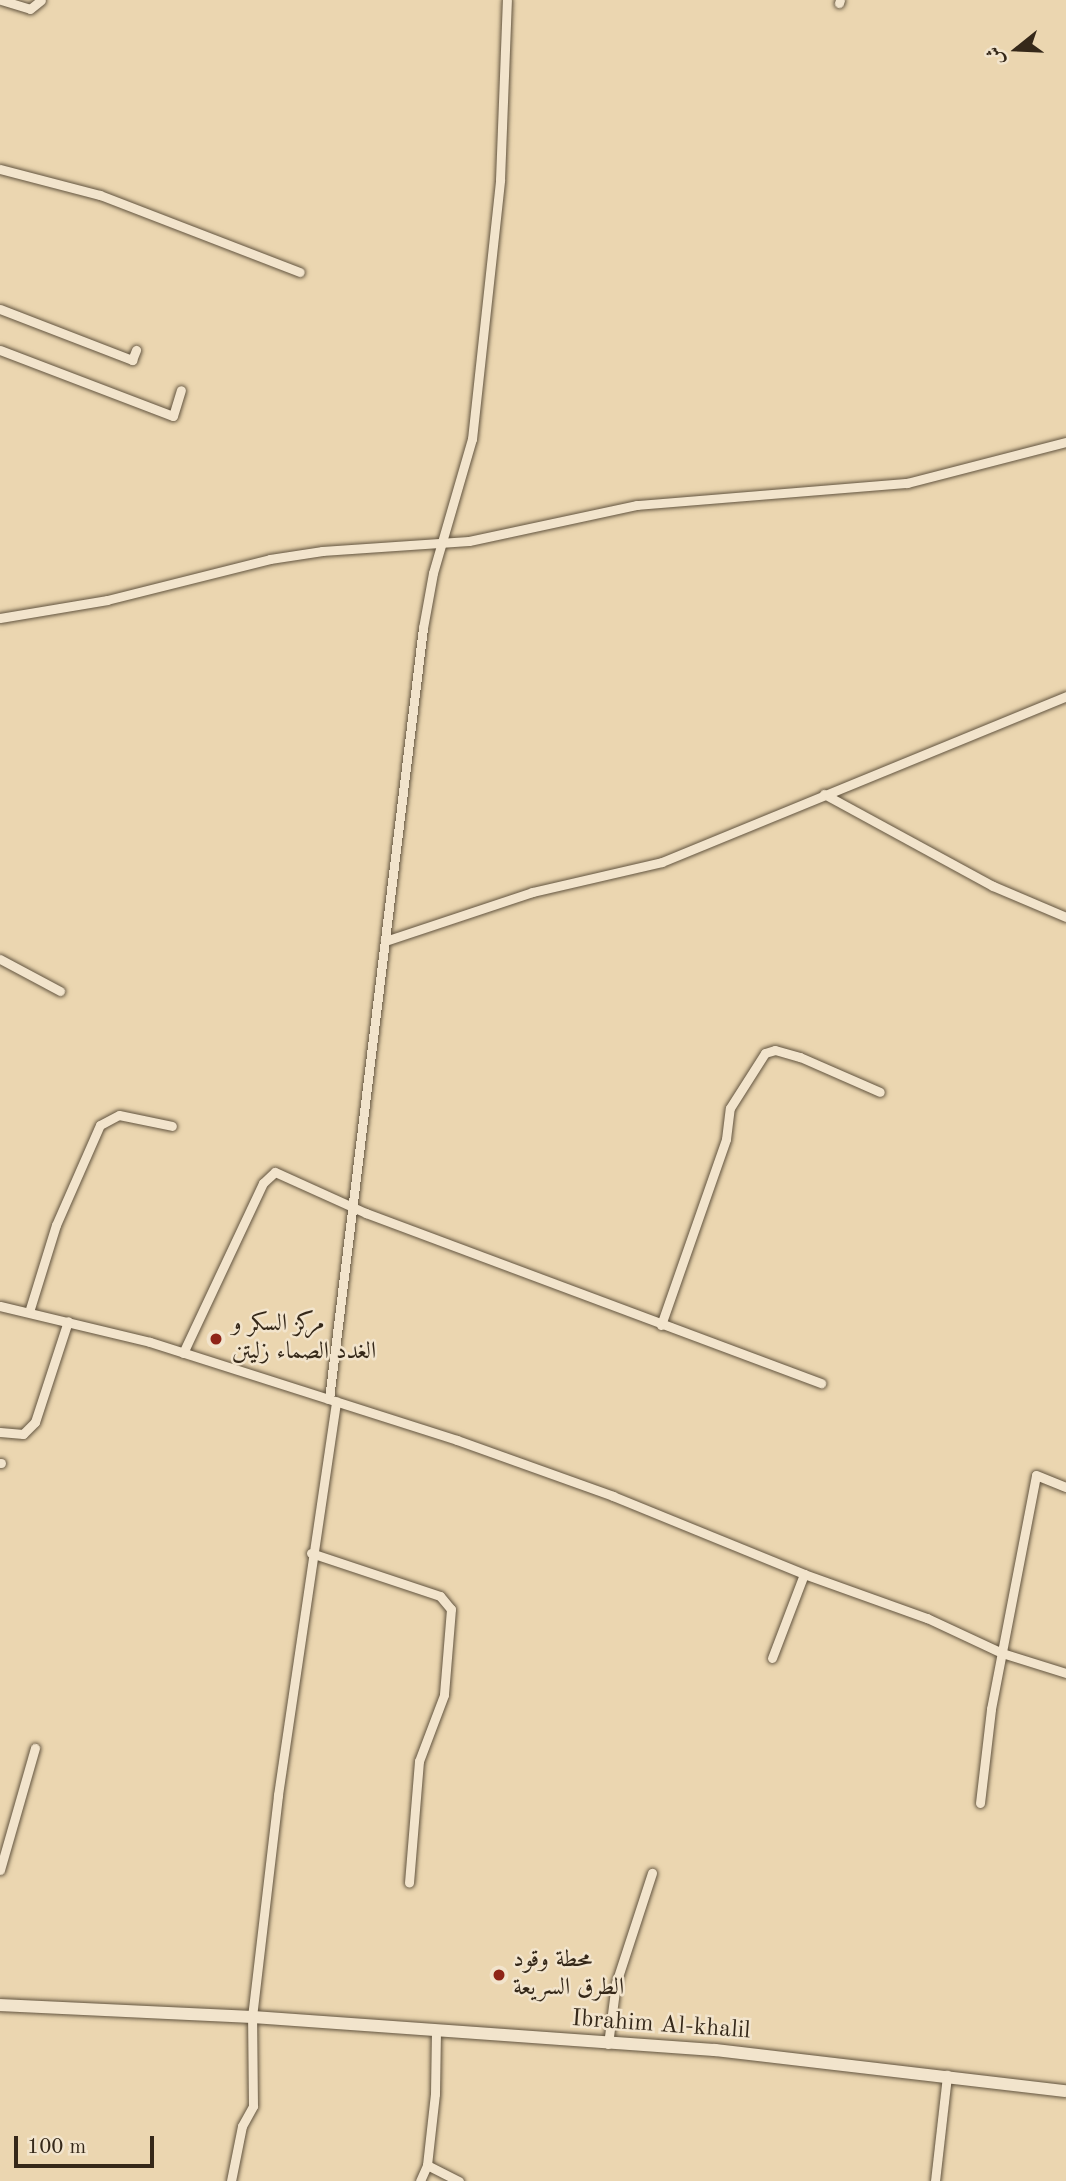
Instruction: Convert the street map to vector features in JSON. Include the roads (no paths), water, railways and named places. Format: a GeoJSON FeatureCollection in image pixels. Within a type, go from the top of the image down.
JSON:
{"type":"FeatureCollection","features":[{"type":"Feature","properties":{"kind":"street"},"geometry":{"type":"LineString","coordinates":[[1,0],[30,9],[41,0]]}},
{"type":"Feature","properties":{"kind":"street"},"geometry":{"type":"LineString","coordinates":[[231,2181],[242,2126],[253,2106],[252,2017],[333,1400],[423,628],[440,543],[470,454],[500,180],[507,0]]}},
{"type":"Feature","properties":{"kind":"street"},"geometry":{"type":"LineString","coordinates":[[0,169],[100,195],[300,272]]}},
{"type":"Feature","properties":{"kind":"street"},"geometry":{"type":"LineString","coordinates":[[0,309],[132,360],[136,350]]}},
{"type":"Feature","properties":{"kind":"street"},"geometry":{"type":"LineString","coordinates":[[0,350],[173,415],[181,390]]}},
{"type":"Feature","properties":{"kind":"street"},"geometry":{"type":"LineString","coordinates":[[0,618],[107,600],[270,559],[440,543],[625,506],[907,484],[1066,442]]}},
{"type":"Feature","properties":{"kind":"street"},"geometry":{"type":"LineString","coordinates":[[385,941],[521,895],[662,862],[1066,696]]}},
{"type":"Feature","properties":{"kind":"street"},"geometry":{"type":"LineString","coordinates":[[824,794],[993,886],[1066,917]]}},
{"type":"Feature","properties":{"kind":"street"},"geometry":{"type":"LineString","coordinates":[[0,959],[60,991]]}},
{"type":"Feature","properties":{"kind":"street"},"geometry":{"type":"LineString","coordinates":[[661,1325],[726,1139],[730,1108],[765,1053],[775,1050],[793,1055],[880,1092]]}},
{"type":"Feature","properties":{"kind":"street"},"geometry":{"type":"LineString","coordinates":[[29,1312],[56,1224],[100,1125],[118,1115],[172,1126]]}},
{"type":"Feature","properties":{"kind":"street"},"geometry":{"type":"LineString","coordinates":[[183,1353],[268,1174],[287,1174],[354,1208],[821,1383]]}},
{"type":"Feature","properties":{"kind":"street"},"geometry":{"type":"LineString","coordinates":[[0,1306],[68,1321],[183,1353],[333,1400],[613,1496],[803,1574],[927,1618],[1002,1653],[1066,1673]]}},
{"type":"Feature","properties":{"kind":"street"},"geometry":{"type":"LineString","coordinates":[[0,1432],[23,1434],[35,1422],[68,1321]]}},
{"type":"Feature","properties":{"kind":"street"},"geometry":{"type":"LineString","coordinates":[[980,1803],[1002,1653],[1036,1475],[1066,1487]]}},
{"type":"Feature","properties":{"kind":"street"},"geometry":{"type":"LineString","coordinates":[[311,1553],[440,1597],[451,1609],[444,1695],[419,1761],[409,1883]]}},
{"type":"Feature","properties":{"kind":"street"},"geometry":{"type":"LineString","coordinates":[[772,1658],[803,1574]]}},
{"type":"Feature","properties":{"kind":"street"},"geometry":{"type":"LineString","coordinates":[[0,1870],[35,1748]]}},
{"type":"Feature","properties":{"kind":"street"},"geometry":{"type":"LineString","coordinates":[[608,2044],[616,1983],[652,1873]]}},
{"type":"Feature","properties":{"kind":"street","name":"Ibrahim Al-khalil"},"geometry":{"type":"LineString","coordinates":[[0,2005],[252,2017],[715,2050],[1066,2091]]}},
{"type":"Feature","properties":{"kind":"street"},"geometry":{"type":"LineString","coordinates":[[420,2181],[427,2165],[435,2094],[436,2031]]}},
{"type":"Feature","properties":{"kind":"street"},"geometry":{"type":"LineString","coordinates":[[935,2181],[947,2075]]}},
{"type":"Feature","properties":{"kind":"street"},"geometry":{"type":"LineString","coordinates":[[427,2165],[459,2181]]}},
{"type":"Feature","properties":{"kind":"place","name":"مركز السكر و الغدد الصماء زليتن"},"geometry":{"type":"Point","coordinates":[216,1339]}},
{"type":"Feature","properties":{"kind":"place","name":"محطة وقود الطرق السريعة"},"geometry":{"type":"Point","coordinates":[499,1975]}}]}
